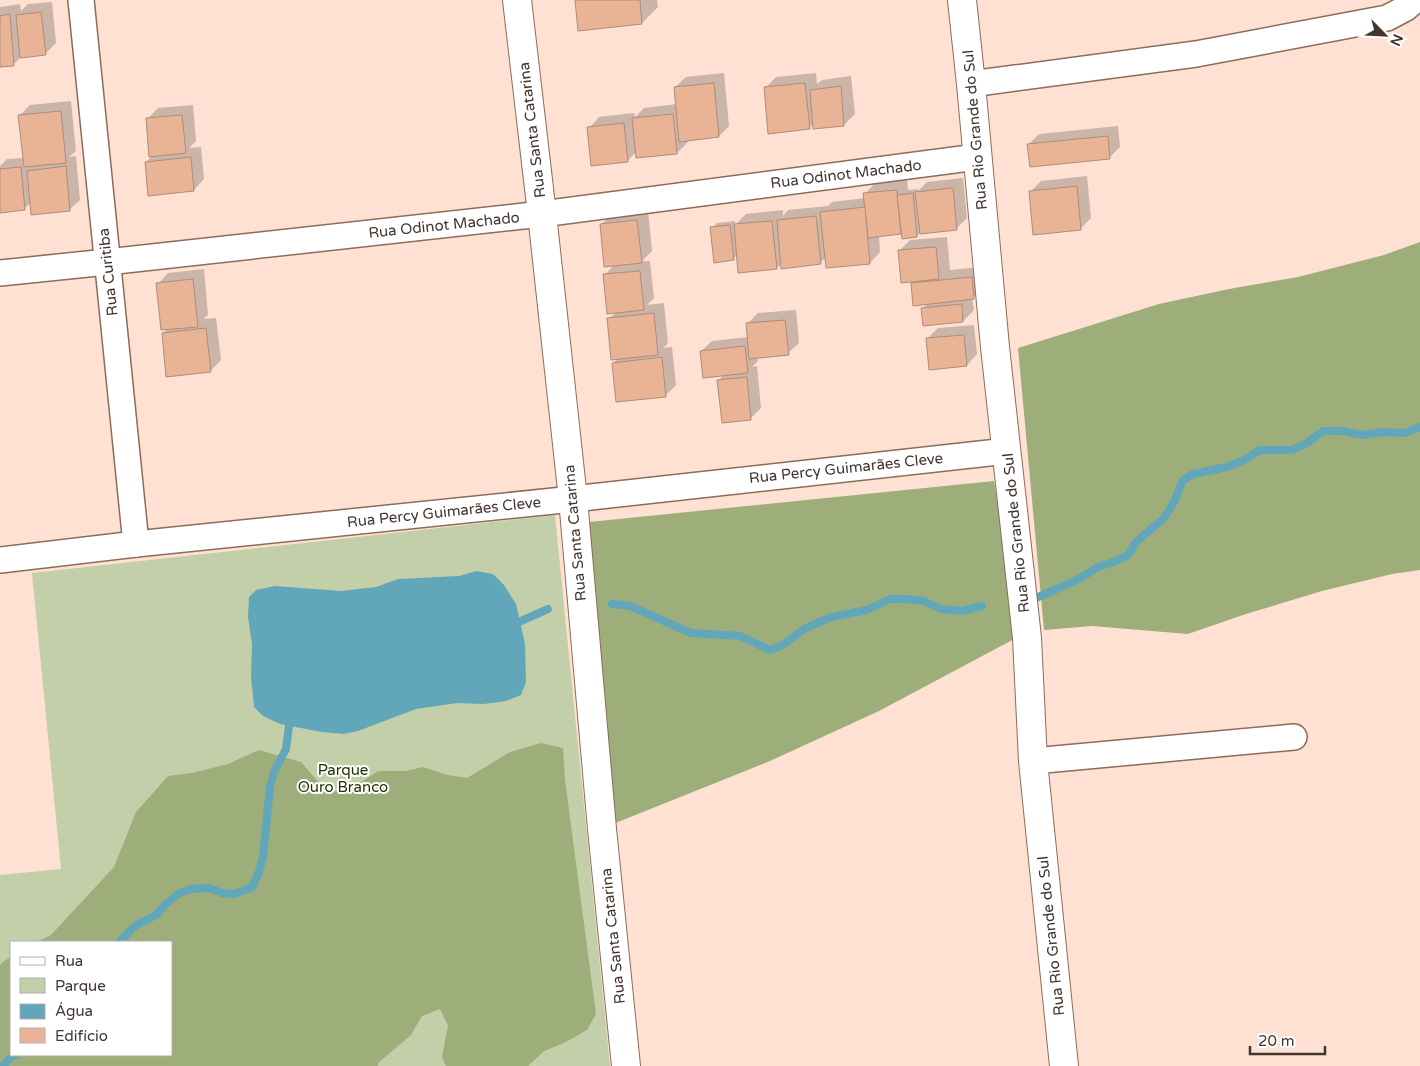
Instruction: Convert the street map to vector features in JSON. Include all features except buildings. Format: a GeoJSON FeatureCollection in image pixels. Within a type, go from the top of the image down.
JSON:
{"type":"FeatureCollection","features":[{"type":"Feature","properties":{"kind":"street","name":"Rua Curitiba"},"geometry":{"type":"LineString","coordinates":[[81,0],[136,544]]}},
{"type":"Feature","properties":{"kind":"street","name":"Rua Santa Catarina"},"geometry":{"type":"LineString","coordinates":[[517,0],[573,499],[602,829],[626,1066]]}},
{"type":"Feature","properties":{"kind":"street","name":"Rua Rio Grande do Sul"},"geometry":{"type":"LineString","coordinates":[[962,0],[972,84],[994,346],[1027,638],[1033,761],[1064,1066]]}},
{"type":"Feature","properties":{"kind":"street"},"geometry":{"type":"LineString","coordinates":[[972,84],[1196,54],[1387,18],[1406,8],[1415,0]]}},
{"type":"Feature","properties":{"kind":"street","name":"Rua Odinot Machado"},"geometry":{"type":"LineString","coordinates":[[0,273],[542,214],[977,157]]}},
{"type":"Feature","properties":{"kind":"street","name":"Rua Percy Guimarães Cleve"},"geometry":{"type":"LineString","coordinates":[[0,560],[1007,451]]}},
{"type":"Feature","properties":{"kind":"street"},"geometry":{"type":"LineString","coordinates":[[1033,761],[1294,737]]}},
{"type":"Feature","properties":{"kind":"green space"},"geometry":{"type":"Polygon","coordinates":[[[1420,242],[1420,570],[1392,574],[1322,591],[1188,634],[1092,626],[1044,630],[1018,348],[1159,304],[1298,277],[1384,255],[1420,242]]]}},
{"type":"Feature","properties":{"kind":"green space"},"geometry":{"type":"Polygon","coordinates":[[[994,481],[1018,637],[879,711],[770,761],[603,828],[589,522],[994,481]]]}},
{"type":"Feature","properties":{"kind":"green space","name":"Parque Ouro Branco"},"geometry":{"type":"Polygon","coordinates":[[[555,515],[610,1066],[0,1066],[0,875],[61,869],[32,573],[555,515]]]}},
{"type":"Feature","properties":{"kind":"green space"},"geometry":{"type":"Polygon","coordinates":[[[541,743],[563,748],[565,780],[596,1014],[587,1030],[564,1043],[544,1051],[528,1066],[446,1066],[442,1057],[448,1026],[440,1009],[422,1016],[411,1035],[378,1063],[378,1066],[0,1066],[0,965],[10,958],[10,1056],[172,1056],[172,941],[39,941],[51,935],[114,867],[136,812],[168,776],[192,773],[228,764],[259,750],[301,762],[328,793],[352,788],[378,771],[406,771],[423,767],[448,775],[467,778],[510,752],[541,743]]]}},
{"type":"Feature","properties":{"kind":"water"},"geometry":{"type":"Polygon","coordinates":[[[476,571],[493,574],[504,585],[516,604],[525,644],[526,682],[521,695],[506,701],[484,704],[457,703],[416,709],[358,731],[343,734],[280,724],[263,716],[254,707],[251,677],[252,644],[248,617],[249,597],[256,590],[275,586],[341,591],[376,587],[398,579],[459,576],[476,571]]]}},
{"type":"Feature","properties":{"kind":"waterway"},"geometry":{"type":"LineString","coordinates":[[1036,598],[1077,580],[1098,567],[1128,555],[1137,541],[1164,518],[1174,502],[1183,480],[1193,474],[1227,467],[1244,460],[1260,450],[1292,450],[1307,443],[1323,431],[1342,431],[1363,435],[1383,432],[1405,433],[1420,427]]}},
{"type":"Feature","properties":{"kind":"waterway"},"geometry":{"type":"LineString","coordinates":[[612,604],[630,606],[691,633],[740,636],[770,650],[781,646],[806,628],[831,617],[867,610],[890,599],[924,601],[941,609],[962,611],[982,606]]}},
{"type":"Feature","properties":{"kind":"waterway"},"geometry":{"type":"LineString","coordinates":[[512,625],[548,609]]}},
{"type":"Feature","properties":{"kind":"waterway"},"geometry":{"type":"LineString","coordinates":[[120,941],[135,926],[156,915],[179,893],[191,889],[209,888],[222,893],[235,894],[252,887],[259,872],[263,856],[270,787],[274,772],[286,749],[292,718]]}},
{"type":"Feature","properties":{"kind":"waterway"},"geometry":{"type":"LineString","coordinates":[[3,1066],[14,1056]]}}]}
